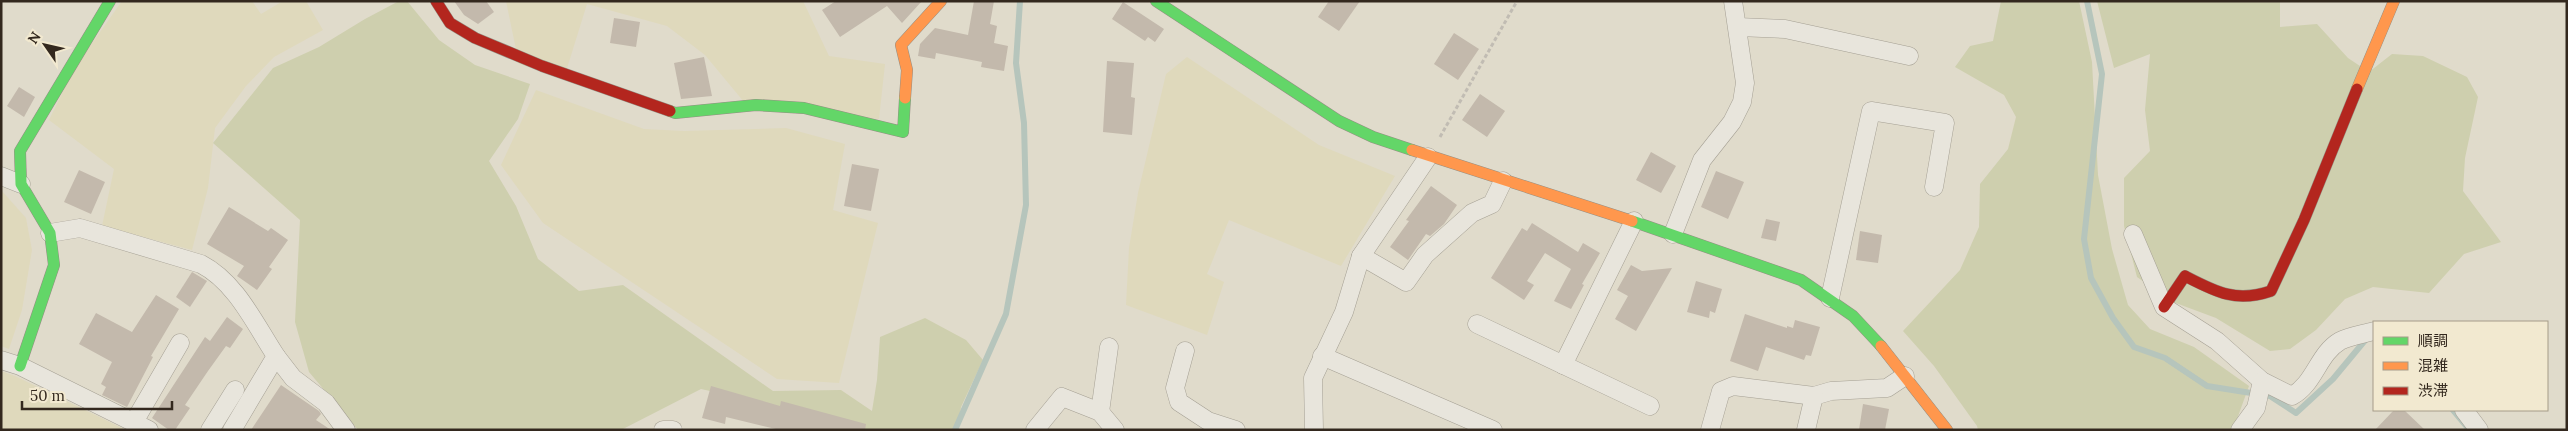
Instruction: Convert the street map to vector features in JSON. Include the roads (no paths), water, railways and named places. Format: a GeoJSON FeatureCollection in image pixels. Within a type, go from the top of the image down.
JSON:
{"type":"FeatureCollection","features":[{"type":"Feature","properties":{"kind":"street"},"geometry":{"type":"LineString","coordinates":[[20,366],[54,264],[50,233],[21,184],[20,151],[63,76],[110,1]]}},
{"type":"Feature","properties":{"kind":"street"},"geometry":{"type":"LineString","coordinates":[[436,1],[450,23],[475,38],[542,66],[675,113],[756,105],[804,108],[904,132],[908,70],[901,46],[941,1]]}},
{"type":"Feature","properties":{"kind":"street"},"geometry":{"type":"LineString","coordinates":[[1156,1],[1340,120],[1373,137],[1503,181],[1673,234],[1801,280],[1830,298],[1860,323],[1947,430]]}},
{"type":"Feature","properties":{"kind":"street"},"geometry":{"type":"LineString","coordinates":[[1673,234],[1702,160],[1732,122],[1742,102],[1745,83],[1733,1]]}},
{"type":"Feature","properties":{"kind":"street"},"geometry":{"type":"LineString","coordinates":[[2164,307],[2185,276],[2237,298],[2248,299],[2271,291],[2299,236],[2360,77],[2394,1]]}},
{"type":"Feature","properties":{"kind":"street"},"geometry":{"type":"LineString","coordinates":[[1738,27],[1785,29],[1909,56]]}},
{"type":"Feature","properties":{"kind":"street"},"geometry":{"type":"LineString","coordinates":[[1830,298],[1871,111],[1945,123],[1934,187]]}},
{"type":"Feature","properties":{"kind":"street"},"geometry":{"type":"LineString","coordinates":[[1314,430],[1313,378],[1344,312],[1361,256],[1428,156]]}},
{"type":"Feature","properties":{"kind":"street"},"geometry":{"type":"LineString","coordinates":[[1,176],[21,184]]}},
{"type":"Feature","properties":{"kind":"street"},"geometry":{"type":"LineString","coordinates":[[1361,256],[1406,282],[1432,249],[1472,213],[1492,204],[1503,181]]}},
{"type":"Feature","properties":{"kind":"street"},"geometry":{"type":"LineString","coordinates":[[1563,365],[1634,221]]}},
{"type":"Feature","properties":{"kind":"street"},"geometry":{"type":"LineString","coordinates":[[50,233],[80,228],[201,264],[215,272],[229,286],[293,378],[326,403],[346,430]]}},
{"type":"Feature","properties":{"kind":"street"},"geometry":{"type":"LineString","coordinates":[[2133,234],[2164,307],[2217,342],[2262,381],[2292,396],[2304,389],[2329,350],[2341,340],[2373,331]]}},
{"type":"Feature","properties":{"kind":"street"},"geometry":{"type":"LineString","coordinates":[[1477,324],[1650,406]]}},
{"type":"Feature","properties":{"kind":"street"},"geometry":{"type":"LineString","coordinates":[[134,422],[180,343]]}},
{"type":"Feature","properties":{"kind":"street"},"geometry":{"type":"LineString","coordinates":[[1100,412],[1108,348]]}},
{"type":"Feature","properties":{"kind":"street"},"geometry":{"type":"LineString","coordinates":[[1185,351],[1175,388],[1178,402],[1208,421],[1236,430]]}},
{"type":"Feature","properties":{"kind":"street"},"geometry":{"type":"LineString","coordinates":[[232,430],[276,356]]}},
{"type":"Feature","properties":{"kind":"street"},"geometry":{"type":"LineString","coordinates":[[1322,356],[1493,430]]}},
{"type":"Feature","properties":{"kind":"street"},"geometry":{"type":"LineString","coordinates":[[1,360],[20,366],[149,430]]}},
{"type":"Feature","properties":{"kind":"street"},"geometry":{"type":"LineString","coordinates":[[1710,430],[1721,391],[1733,386],[1814,396],[1831,392],[1887,388],[1905,376]]}},
{"type":"Feature","properties":{"kind":"street"},"geometry":{"type":"LineString","coordinates":[[2240,430],[2256,408],[2262,381]]}},
{"type":"Feature","properties":{"kind":"street"},"geometry":{"type":"LineString","coordinates":[[210,430],[235,390]]}},
{"type":"Feature","properties":{"kind":"street"},"geometry":{"type":"LineString","coordinates":[[1035,430],[1062,396],[1100,412],[1115,430]]}},
{"type":"Feature","properties":{"kind":"street"},"geometry":{"type":"LineString","coordinates":[[1806,430],[1814,396]]}},
{"type":"Feature","properties":{"kind":"street"},"geometry":{"type":"LineString","coordinates":[[2465,411],[2479,430]]}},
{"type":"Feature","properties":{"kind":"street"},"geometry":{"type":"LineString","coordinates":[[663,430],[673,430]]}},
{"type":"Feature","properties":{"kind":"waterway"},"geometry":{"type":"LineString","coordinates":[[955,430],[1006,314],[1026,205],[1024,123],[1016,63],[1020,1]]}},
{"type":"Feature","properties":{"kind":"waterway"},"geometry":{"type":"LineString","coordinates":[[2087,1],[2102,74],[2084,239],[2091,278],[2113,318],[2134,347],[2165,358],[2207,386],[2270,396],[2296,413],[2333,379],[2367,338]]}},
{"type":"Feature","properties":{"kind":"waterway"},"geometry":{"type":"LineString","coordinates":[[2454,411],[2468,428]]}}]}
